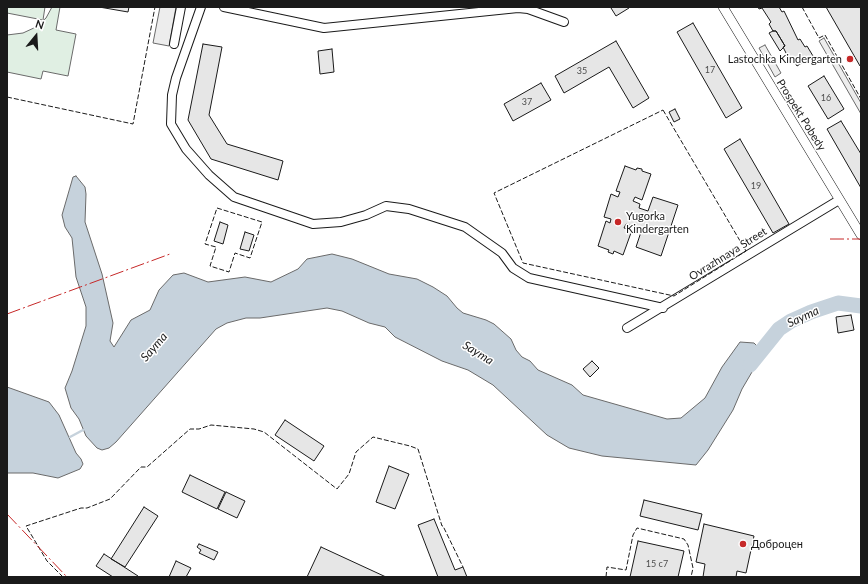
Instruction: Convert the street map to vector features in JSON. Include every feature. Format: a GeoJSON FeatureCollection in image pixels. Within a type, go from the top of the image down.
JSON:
{"type":"FeatureCollection","features":[{"type":"Feature","properties":{"kind":"street"},"geometry":{"type":"LineString","coordinates":[[174,44],[181,7]]}},
{"type":"Feature","properties":{"kind":"street"},"geometry":{"type":"LineString","coordinates":[[201,7],[176,78],[172,95],[171,124],[190,154],[209,175],[234,197],[313,224],[341,222],[366,215],[386,206],[409,209],[465,227],[502,253],[513,268],[529,278],[664,308]]}},
{"type":"Feature","properties":{"kind":"street"},"geometry":{"type":"LineString","coordinates":[[224,7],[324,28],[518,8],[528,9],[564,22]]}},
{"type":"Feature","properties":{"kind":"street","name":"Prospekt Pobedy"},"geometry":{"type":"LineString","coordinates":[[723,7],[861,235]]}},
{"type":"Feature","properties":{"kind":"street","name":"Ovrazhnaya Street"},"geometry":{"type":"LineString","coordinates":[[627,328],[664,308],[839,200]]}},
{"type":"Feature","properties":{"kind":"green space"},"geometry":{"type":"Polygon","coordinates":[[[7,7],[45,7],[43,20],[7,13],[7,7]]]}},
{"type":"Feature","properties":{"kind":"green space"},"geometry":{"type":"Polygon","coordinates":[[[52,7],[60,7],[56,30],[76,34],[68,76],[43,71],[41,79],[7,72],[7,35],[23,33],[36,27],[46,18],[52,7]]]}},
{"type":"Feature","properties":{"kind":"shaded area"},"geometry":{"type":"Polygon","coordinates":[[[160,7],[176,7],[169,46],[153,43],[160,7]]]}},
{"type":"Feature","properties":{"kind":"shaded area"},"geometry":{"type":"Polygon","coordinates":[[[824,38],[861,103],[861,114],[819,41],[824,38]]]}},
{"type":"Feature","properties":{"kind":"shaded area"},"geometry":{"type":"Polygon","coordinates":[[[765,45],[781,73],[775,77],[759,48],[765,45]]]}},
{"type":"Feature","properties":{"kind":"water"},"geometry":{"type":"Polygon","coordinates":[[[76,176],[85,187],[85,222],[102,274],[113,323],[110,341],[114,347],[131,320],[150,310],[159,290],[173,275],[184,273],[208,282],[245,277],[271,282],[298,269],[307,259],[332,254],[352,259],[389,274],[417,279],[433,287],[447,296],[463,313],[494,324],[511,339],[516,350],[522,357],[530,361],[538,370],[572,385],[583,395],[667,419],[681,418],[705,398],[722,367],[740,342],[754,343],[761,350],[762,355],[742,389],[733,410],[708,450],[696,465],[602,456],[569,448],[547,435],[493,385],[468,370],[442,361],[395,337],[385,327],[369,323],[342,311],[327,308],[260,318],[246,318],[227,323],[216,329],[116,442],[109,448],[102,450],[97,448],[86,436],[79,419],[71,408],[65,388],[86,326],[86,307],[76,277],[72,238],[65,227],[62,215],[73,177],[76,176]]]}},
{"type":"Feature","properties":{"kind":"water"},"geometry":{"type":"Polygon","coordinates":[[[7,387],[49,402],[59,415],[76,453],[81,459],[83,464],[80,469],[58,478],[33,473],[7,473],[7,387]]]}},
{"type":"Feature","properties":{"kind":"building"},"geometry":{"type":"Polygon","coordinates":[[[99,7],[129,7],[128,12],[99,7]]]}},
{"type":"Feature","properties":{"kind":"building"},"geometry":{"type":"Polygon","coordinates":[[[758,7],[779,7],[782,12],[784,11],[798,40],[800,39],[805,47],[807,46],[813,56],[797,66],[792,58],[789,59],[783,47],[785,46],[776,31],[773,31],[769,24],[771,22],[762,8],[759,9],[758,7]]]}},
{"type":"Feature","properties":{"kind":"building"},"geometry":{"type":"Polygon","coordinates":[[[826,7],[861,7],[860,66],[826,7]]]}},
{"type":"Feature","properties":{"kind":"building"},"geometry":{"type":"Polygon","coordinates":[[[611,8],[629,8],[616,16],[611,8]]]}},
{"type":"Feature","properties":{"kind":"building"},"geometry":{"type":"Polygon","coordinates":[[[693,23],[742,108],[726,118],[677,32],[693,23]]]}},
{"type":"Feature","properties":{"kind":"building"},"geometry":{"type":"Polygon","coordinates":[[[776,31],[785,46],[780,51],[769,33],[776,31]]]}},
{"type":"Feature","properties":{"kind":"building"},"geometry":{"type":"Polygon","coordinates":[[[616,41],[649,98],[633,108],[609,67],[564,93],[555,76],[616,41]]]}},
{"type":"Feature","properties":{"kind":"building"},"geometry":{"type":"Polygon","coordinates":[[[203,44],[222,47],[209,115],[227,144],[283,161],[278,180],[211,159],[188,120],[203,44]]]}},
{"type":"Feature","properties":{"kind":"building"},"geometry":{"type":"Polygon","coordinates":[[[332,49],[334,72],[320,74],[318,51],[332,49]]]}},
{"type":"Feature","properties":{"kind":"building"},"geometry":{"type":"Polygon","coordinates":[[[824,76],[844,109],[828,119],[808,86],[824,76]]]}},
{"type":"Feature","properties":{"kind":"building"},"geometry":{"type":"Polygon","coordinates":[[[541,83],[551,100],[513,121],[504,104],[541,83]]]}},
{"type":"Feature","properties":{"kind":"building"},"geometry":{"type":"Polygon","coordinates":[[[675,109],[680,119],[674,122],[669,112],[675,109]]]}},
{"type":"Feature","properties":{"kind":"building"},"geometry":{"type":"Polygon","coordinates":[[[841,121],[861,154],[861,188],[827,129],[841,121]]]}},
{"type":"Feature","properties":{"kind":"building"},"geometry":{"type":"Polygon","coordinates":[[[740,139],[789,224],[773,233],[724,149],[740,139]]]}},
{"type":"Feature","properties":{"kind":"building"},"geometry":{"type":"Polygon","coordinates":[[[625,166],[636,170],[637,168],[642,169],[642,171],[651,174],[642,200],[635,197],[633,201],[640,204],[639,208],[648,211],[653,197],[678,205],[661,256],[636,247],[642,229],[626,224],[624,228],[632,230],[623,255],[614,251],[613,254],[608,252],[609,250],[598,246],[606,221],[610,223],[611,219],[604,217],[611,194],[618,197],[620,192],[616,191],[625,166]]]}},
{"type":"Feature","properties":{"kind":"building"},"geometry":{"type":"Polygon","coordinates":[[[220,222],[228,225],[223,244],[214,241],[220,222]]]}},
{"type":"Feature","properties":{"kind":"building"},"geometry":{"type":"Polygon","coordinates":[[[245,232],[254,235],[249,251],[240,249],[245,232]]]}},
{"type":"Feature","properties":{"kind":"building"},"geometry":{"type":"Polygon","coordinates":[[[851,315],[854,330],[838,333],[836,317],[851,315]]]}},
{"type":"Feature","properties":{"kind":"building"},"geometry":{"type":"Polygon","coordinates":[[[592,361],[599,368],[590,377],[583,369],[592,361]]]}},
{"type":"Feature","properties":{"kind":"building"},"geometry":{"type":"Polygon","coordinates":[[[285,420],[324,446],[314,461],[275,435],[285,420]]]}},
{"type":"Feature","properties":{"kind":"building"},"geometry":{"type":"Polygon","coordinates":[[[389,466],[409,474],[395,509],[376,502],[389,466]]]}},
{"type":"Feature","properties":{"kind":"building"},"geometry":{"type":"Polygon","coordinates":[[[190,475],[225,492],[217,509],[182,492],[190,475]]]}},
{"type":"Feature","properties":{"kind":"building"},"geometry":{"type":"Polygon","coordinates":[[[226,492],[245,501],[237,518],[218,509],[226,492]]]}},
{"type":"Feature","properties":{"kind":"building"},"geometry":{"type":"Polygon","coordinates":[[[644,500],[702,514],[698,530],[640,516],[644,500]]]}},
{"type":"Feature","properties":{"kind":"building"},"geometry":{"type":"Polygon","coordinates":[[[144,507],[158,516],[125,567],[111,559],[144,507]]]}},
{"type":"Feature","properties":{"kind":"building"},"geometry":{"type":"Polygon","coordinates":[[[434,519],[455,570],[463,567],[467,577],[438,577],[418,525],[434,519]]]}},
{"type":"Feature","properties":{"kind":"building"},"geometry":{"type":"Polygon","coordinates":[[[704,524],[754,536],[746,573],[737,571],[736,577],[703,577],[705,564],[696,562],[704,524]]]}},
{"type":"Feature","properties":{"kind":"building"},"geometry":{"type":"Polygon","coordinates":[[[638,541],[684,551],[678,577],[630,577],[638,541]]]}},
{"type":"Feature","properties":{"kind":"building"},"geometry":{"type":"Polygon","coordinates":[[[199,544],[218,552],[214,560],[199,553],[201,550],[197,547],[199,544]]]}},
{"type":"Feature","properties":{"kind":"building"},"geometry":{"type":"Polygon","coordinates":[[[321,547],[386,577],[307,577],[321,547]]]}},
{"type":"Feature","properties":{"kind":"building"},"geometry":{"type":"Polygon","coordinates":[[[104,554],[138,576],[113,577],[96,566],[104,554]]]}},
{"type":"Feature","properties":{"kind":"building"},"geometry":{"type":"Polygon","coordinates":[[[176,561],[191,568],[186,577],[169,577],[176,561]]]}},
{"type":"Feature","properties":{"kind":"waterway","name":"Sayma"},"geometry":{"type":"LineString","coordinates":[[750,365],[779,329],[791,321],[811,312],[838,303],[861,306]]}},
{"type":"Feature","properties":{"kind":"waterway"},"geometry":{"type":"LineString","coordinates":[[70,437],[83,430]]}},
{"type":"Feature","properties":{"kind":"fence"},"geometry":{"type":"LineString","coordinates":[[7,97],[133,124],[155,7]]}},
{"type":"Feature","properties":{"kind":"fence"},"geometry":{"type":"LineString","coordinates":[[802,7],[819,38],[825,35],[861,99]]}},
{"type":"Feature","properties":{"kind":"fence"},"geometry":{"type":"LineString","coordinates":[[663,110],[746,251],[674,296],[523,263],[494,193],[663,110]]}},
{"type":"Feature","properties":{"kind":"fence"},"geometry":{"type":"LineString","coordinates":[[217,208],[262,222],[250,258],[235,253],[229,272],[210,266],[216,247],[205,244],[217,208]]}},
{"type":"Feature","properties":{"kind":"fence"},"geometry":{"type":"LineString","coordinates":[[63,577],[47,561],[26,526],[81,508],[87,508],[110,499],[141,467],[147,467],[190,429],[199,429],[211,425],[254,429],[264,432],[337,489],[349,474],[356,452],[373,437],[418,449],[442,526],[463,567]]}},
{"type":"Feature","properties":{"kind":"fence"},"geometry":{"type":"LineString","coordinates":[[606,577],[607,567],[626,570],[633,535],[637,528],[684,539],[688,545],[693,568],[691,577]]}},
{"type":"Feature","properties":{"kind":"power"},"geometry":{"type":"LineString","coordinates":[[830,239],[861,239]]}},
{"type":"Feature","properties":{"kind":"power"},"geometry":{"type":"LineString","coordinates":[[7,314],[170,254]]}},
{"type":"Feature","properties":{"kind":"power"},"geometry":{"type":"LineString","coordinates":[[7,514],[67,577]]}},
{"type":"Feature","properties":{"kind":"place","name":"Lastochka Kindergarten"},"geometry":{"type":"Point","coordinates":[850,59]}},
{"type":"Feature","properties":{"kind":"place","name":"Yugorka Kindergarten"},"geometry":{"type":"Point","coordinates":[618,222]}},
{"type":"Feature","properties":{"kind":"place","name":"Доброцен"},"geometry":{"type":"Point","coordinates":[743,544]}}]}
